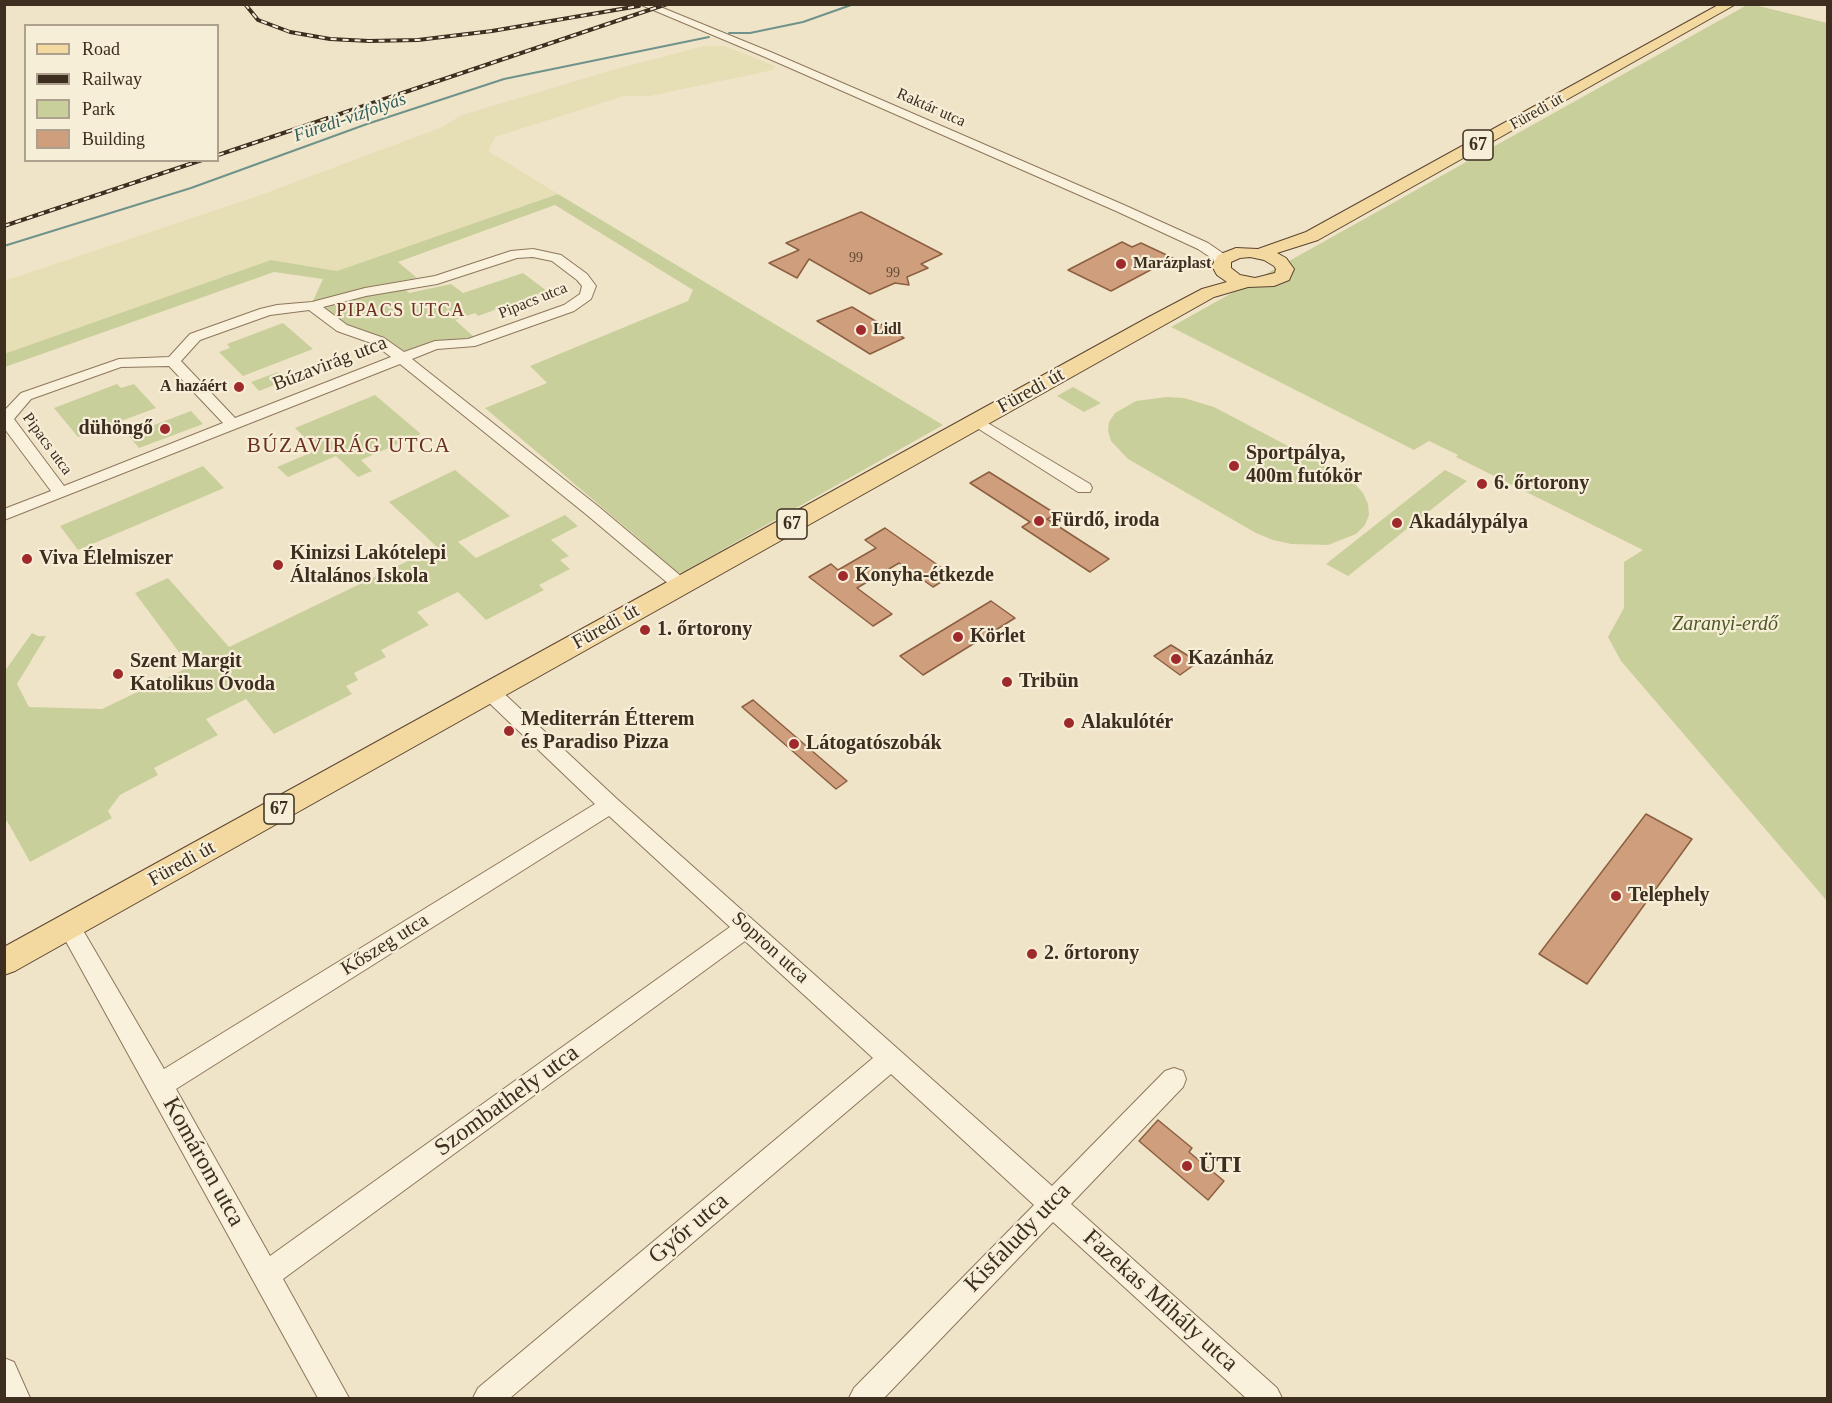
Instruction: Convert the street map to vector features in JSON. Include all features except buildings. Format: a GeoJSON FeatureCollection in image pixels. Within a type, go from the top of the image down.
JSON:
{"type":"FeatureCollection","features":[{"type":"Feature","properties":{"kind":"main road","name":"Füredi út"},"geometry":{"type":"LineString","coordinates":[[1282,264],[1294,250],[1312,236],[1730,4]]}},
{"type":"Feature","properties":{"kind":"main road","name":"Füredi út"},"geometry":{"type":"LineString","coordinates":[[1227,263],[1312,236]]}},
{"type":"Feature","properties":{"kind":"main road","name":"Füredi út"},"geometry":{"type":"LineString","coordinates":[[1208,293],[1246,282],[1274,281],[1284,273],[1282,264],[1260,254]]}},
{"type":"Feature","properties":{"kind":"main road","name":"Füredi út"},"geometry":{"type":"LineString","coordinates":[[1227,263],[1246,282]]}},
{"type":"Feature","properties":{"kind":"main road","name":"Füredi út"},"geometry":{"type":"LineString","coordinates":[[4,962],[1208,293],[1224,280],[1227,263]]}},
{"type":"Feature","properties":{"kind":"street","name":"Raktár utca"},"geometry":{"type":"LineString","coordinates":[[644,4],[769,55],[1203,246],[1227,263]]}},
{"type":"Feature","properties":{"kind":"street","name":"Pipacs utca"},"geometry":{"type":"LineString","coordinates":[[60,492],[6,419],[26,396],[119,363],[173,361],[195,337],[277,309],[312,306],[365,292],[437,280],[507,256],[525,253],[556,258],[582,277],[589,286],[586,296],[569,309],[470,343],[435,345],[402,358]]}},
{"type":"Feature","properties":{"kind":"street"},"geometry":{"type":"LineString","coordinates":[[312,306],[342,328],[379,341],[402,358]]}},
{"type":"Feature","properties":{"kind":"street","name":"Búzavirág utca"},"geometry":{"type":"LineString","coordinates":[[4,515],[402,358],[593,511],[681,586]]}},
{"type":"Feature","properties":{"kind":"street"},"geometry":{"type":"LineString","coordinates":[[173,361],[233,425]]}},
{"type":"Feature","properties":{"kind":"street"},"geometry":{"type":"LineString","coordinates":[[976,421],[1084,488]]}},
{"type":"Feature","properties":{"kind":"street","name":"Sopron utca"},"geometry":{"type":"LineString","coordinates":[[490,692],[610,805],[1052,1203]]}},
{"type":"Feature","properties":{"kind":"street","name":"Kőszeg utca"},"geometry":{"type":"LineString","coordinates":[[160,1085],[610,805]]}},
{"type":"Feature","properties":{"kind":"street","name":"Komárom utca"},"geometry":{"type":"LineString","coordinates":[[69,927],[160,1085],[334,1398]]}},
{"type":"Feature","properties":{"kind":"street","name":"Szombathely utca"},"geometry":{"type":"LineString","coordinates":[[266,1275],[747,927]]}},
{"type":"Feature","properties":{"kind":"street","name":"Győr utca"},"geometry":{"type":"LineString","coordinates":[[488,1398],[890,1059]]}},
{"type":"Feature","properties":{"kind":"street","name":"Kisfaludy utca"},"geometry":{"type":"LineString","coordinates":[[864,1398],[1174,1079]]}},
{"type":"Feature","properties":{"kind":"street","name":"Fazekas Mihály utca"},"geometry":{"type":"LineString","coordinates":[[1052,1203],[1265,1398]]}},
{"type":"Feature","properties":{"kind":"street"},"geometry":{"type":"LineString","coordinates":[[4,1372],[15,1398]]}},
{"type":"Feature","properties":{"kind":"shaded area"},"geometry":{"type":"Polygon","coordinates":[[[704,46],[725,46],[775,66],[773,70],[650,96],[624,96],[495,137],[488,151],[558,194],[337,271],[271,260],[5,354],[4,281],[258,196],[440,128],[462,115],[616,69],[704,46]]]}},
{"type":"Feature","properties":{"kind":"green space","name":"Zaranyi-erdő"},"geometry":{"type":"Polygon","coordinates":[[[1747,5],[1827,23],[1827,901],[1621,661],[1608,637],[1624,608],[1624,562],[1643,550],[1456,457],[1458,455],[1429,441],[1414,450],[1171,327],[1747,5]]]}},
{"type":"Feature","properties":{"kind":"green space"},"geometry":{"type":"Polygon","coordinates":[[[558,194],[943,425],[683,572],[677,573],[639,546],[644,543],[485,408],[547,383],[530,366],[688,301],[693,290],[555,205],[398,262],[417,278],[367,287],[312,303],[323,279],[274,272],[5,367],[4,354],[271,260],[337,271],[558,194]]]}},
{"type":"Feature","properties":{"kind":"green space"},"geometry":{"type":"Polygon","coordinates":[[[523,273],[547,291],[478,316],[475,313],[455,320],[474,337],[408,351],[400,350],[348,326],[325,309],[330,304],[375,293],[405,289],[409,293],[451,284],[463,293],[523,273]]]}},
{"type":"Feature","properties":{"kind":"green space"},"geometry":{"type":"Polygon","coordinates":[[[283,323],[313,349],[243,376],[219,352],[230,348],[227,344],[283,323]]]}},
{"type":"Feature","properties":{"kind":"green space"},"geometry":{"type":"Polygon","coordinates":[[[278,372],[287,380],[259,391],[251,382],[278,372]]]}},
{"type":"Feature","properties":{"kind":"green space"},"geometry":{"type":"Polygon","coordinates":[[[117,384],[121,388],[134,384],[156,408],[78,437],[54,408],[117,384]]]}},
{"type":"Feature","properties":{"kind":"green space"},"geometry":{"type":"Polygon","coordinates":[[[1073,387],[1101,403],[1084,412],[1057,396],[1073,387]]]}},
{"type":"Feature","properties":{"kind":"green space"},"geometry":{"type":"Polygon","coordinates":[[[375,395],[421,434],[361,460],[372,471],[358,477],[336,456],[288,477],[277,467],[317,450],[295,428],[375,395]]]}},
{"type":"Feature","properties":{"kind":"green space","name":"Sportpálya, 400m futókör"},"geometry":{"type":"Polygon","coordinates":[[[1167,397],[1184,398],[1214,407],[1341,474],[1363,493],[1368,504],[1369,515],[1365,525],[1356,534],[1328,545],[1291,544],[1273,540],[1256,533],[1128,459],[1111,441],[1108,431],[1109,422],[1115,413],[1136,401],[1167,397]]]}},
{"type":"Feature","properties":{"kind":"green space","name":"dühöngő"},"geometry":{"type":"Polygon","coordinates":[[[191,411],[203,424],[139,448],[128,435],[191,411]]]}},
{"type":"Feature","properties":{"kind":"green space"},"geometry":{"type":"Polygon","coordinates":[[[203,466],[224,488],[78,550],[60,526],[203,466]]]}},
{"type":"Feature","properties":{"kind":"green space"},"geometry":{"type":"Polygon","coordinates":[[[455,470],[510,516],[458,542],[476,558],[565,515],[578,526],[551,540],[569,556],[560,560],[570,569],[539,585],[544,590],[486,620],[458,592],[417,612],[429,625],[381,650],[386,657],[354,673],[358,680],[346,686],[352,694],[274,734],[246,699],[206,719],[218,735],[154,768],[158,775],[120,795],[108,811],[112,818],[30,862],[7,821],[5,822],[4,672],[32,633],[46,636],[17,684],[29,707],[102,709],[181,671],[187,663],[135,593],[168,578],[229,647],[437,547],[389,502],[455,470]]]}},
{"type":"Feature","properties":{"kind":"green space","name":"Akadálypálya"},"geometry":{"type":"Polygon","coordinates":[[[1445,470],[1467,481],[1348,576],[1326,564],[1445,470]]]}},
{"type":"Feature","properties":{"kind":"waterway","name":"Füredi-vízfolyás"},"geometry":{"type":"LineString","coordinates":[[729,33],[750,33],[803,22],[854,4]]}},
{"type":"Feature","properties":{"kind":"waterway","name":"Füredi-vízfolyás"},"geometry":{"type":"LineString","coordinates":[[4,246],[191,188],[367,124],[504,79],[709,37]]}},
{"type":"Feature","properties":{"kind":"railway"},"geometry":{"type":"LineString","coordinates":[[245,4],[258,20],[290,32],[330,39],[369,41],[418,40],[492,31],[639,6]]}},
{"type":"Feature","properties":{"kind":"railway"},"geometry":{"type":"LineString","coordinates":[[219,155],[667,4]]}},
{"type":"Feature","properties":{"kind":"railway"},"geometry":{"type":"LineString","coordinates":[[4,226],[196,162]]}},
{"type":"Feature","properties":{"kind":"place","name":"Marázplast"},"geometry":{"type":"Point","coordinates":[1121,264]}},
{"type":"Feature","properties":{"kind":"place","name":"Lidl"},"geometry":{"type":"Point","coordinates":[861,330]}},
{"type":"Feature","properties":{"kind":"place","name":"A hazáért"},"geometry":{"type":"Point","coordinates":[239,387]}},
{"type":"Feature","properties":{"kind":"place","name":"dühöngő"},"geometry":{"type":"Point","coordinates":[165,429]}},
{"type":"Feature","properties":{"kind":"place","name":"Sportpálya, 400m futókör"},"geometry":{"type":"Point","coordinates":[1234,466]}},
{"type":"Feature","properties":{"kind":"place","name":"6. őrtorony"},"geometry":{"type":"Point","coordinates":[1482,484]}},
{"type":"Feature","properties":{"kind":"place","name":"Fürdő, iroda"},"geometry":{"type":"Point","coordinates":[1039,521]}},
{"type":"Feature","properties":{"kind":"place","name":"Akadálypálya"},"geometry":{"type":"Point","coordinates":[1397,523]}},
{"type":"Feature","properties":{"kind":"place","name":"Viva Élelmiszer"},"geometry":{"type":"Point","coordinates":[27,559]}},
{"type":"Feature","properties":{"kind":"place","name":"Kinizsi Lakótelepi Általános Iskola"},"geometry":{"type":"Point","coordinates":[278,565]}},
{"type":"Feature","properties":{"kind":"place","name":"Konyha-étkezde"},"geometry":{"type":"Point","coordinates":[843,576]}},
{"type":"Feature","properties":{"kind":"place","name":"1. őrtorony"},"geometry":{"type":"Point","coordinates":[645,630]}},
{"type":"Feature","properties":{"kind":"place","name":"Körlet"},"geometry":{"type":"Point","coordinates":[958,637]}},
{"type":"Feature","properties":{"kind":"place","name":"Kazánház"},"geometry":{"type":"Point","coordinates":[1176,659]}},
{"type":"Feature","properties":{"kind":"place","name":"Szent Margit Katolikus Óvoda"},"geometry":{"type":"Point","coordinates":[118,674]}},
{"type":"Feature","properties":{"kind":"place","name":"Tribün"},"geometry":{"type":"Point","coordinates":[1007,682]}},
{"type":"Feature","properties":{"kind":"place","name":"Alakulótér"},"geometry":{"type":"Point","coordinates":[1069,723]}},
{"type":"Feature","properties":{"kind":"place","name":"Mediterrán Étterem és Paradiso Pizza"},"geometry":{"type":"Point","coordinates":[509,731]}},
{"type":"Feature","properties":{"kind":"place","name":"Látogatószobák"},"geometry":{"type":"Point","coordinates":[794,744]}},
{"type":"Feature","properties":{"kind":"place","name":"Telephely"},"geometry":{"type":"Point","coordinates":[1616,896]}},
{"type":"Feature","properties":{"kind":"place","name":"2. őrtorony"},"geometry":{"type":"Point","coordinates":[1032,954]}},
{"type":"Feature","properties":{"kind":"place","name":"ÜTI"},"geometry":{"type":"Point","coordinates":[1187,1166]}},
{"type":"Feature","properties":{"kind":"district","name":"PIPACS UTCA"},"geometry":{"type":"Point","coordinates":[401,311]}},
{"type":"Feature","properties":{"kind":"district","name":"BÚZAVIRÁG UTCA"},"geometry":{"type":"Point","coordinates":[349,446]}}]}
